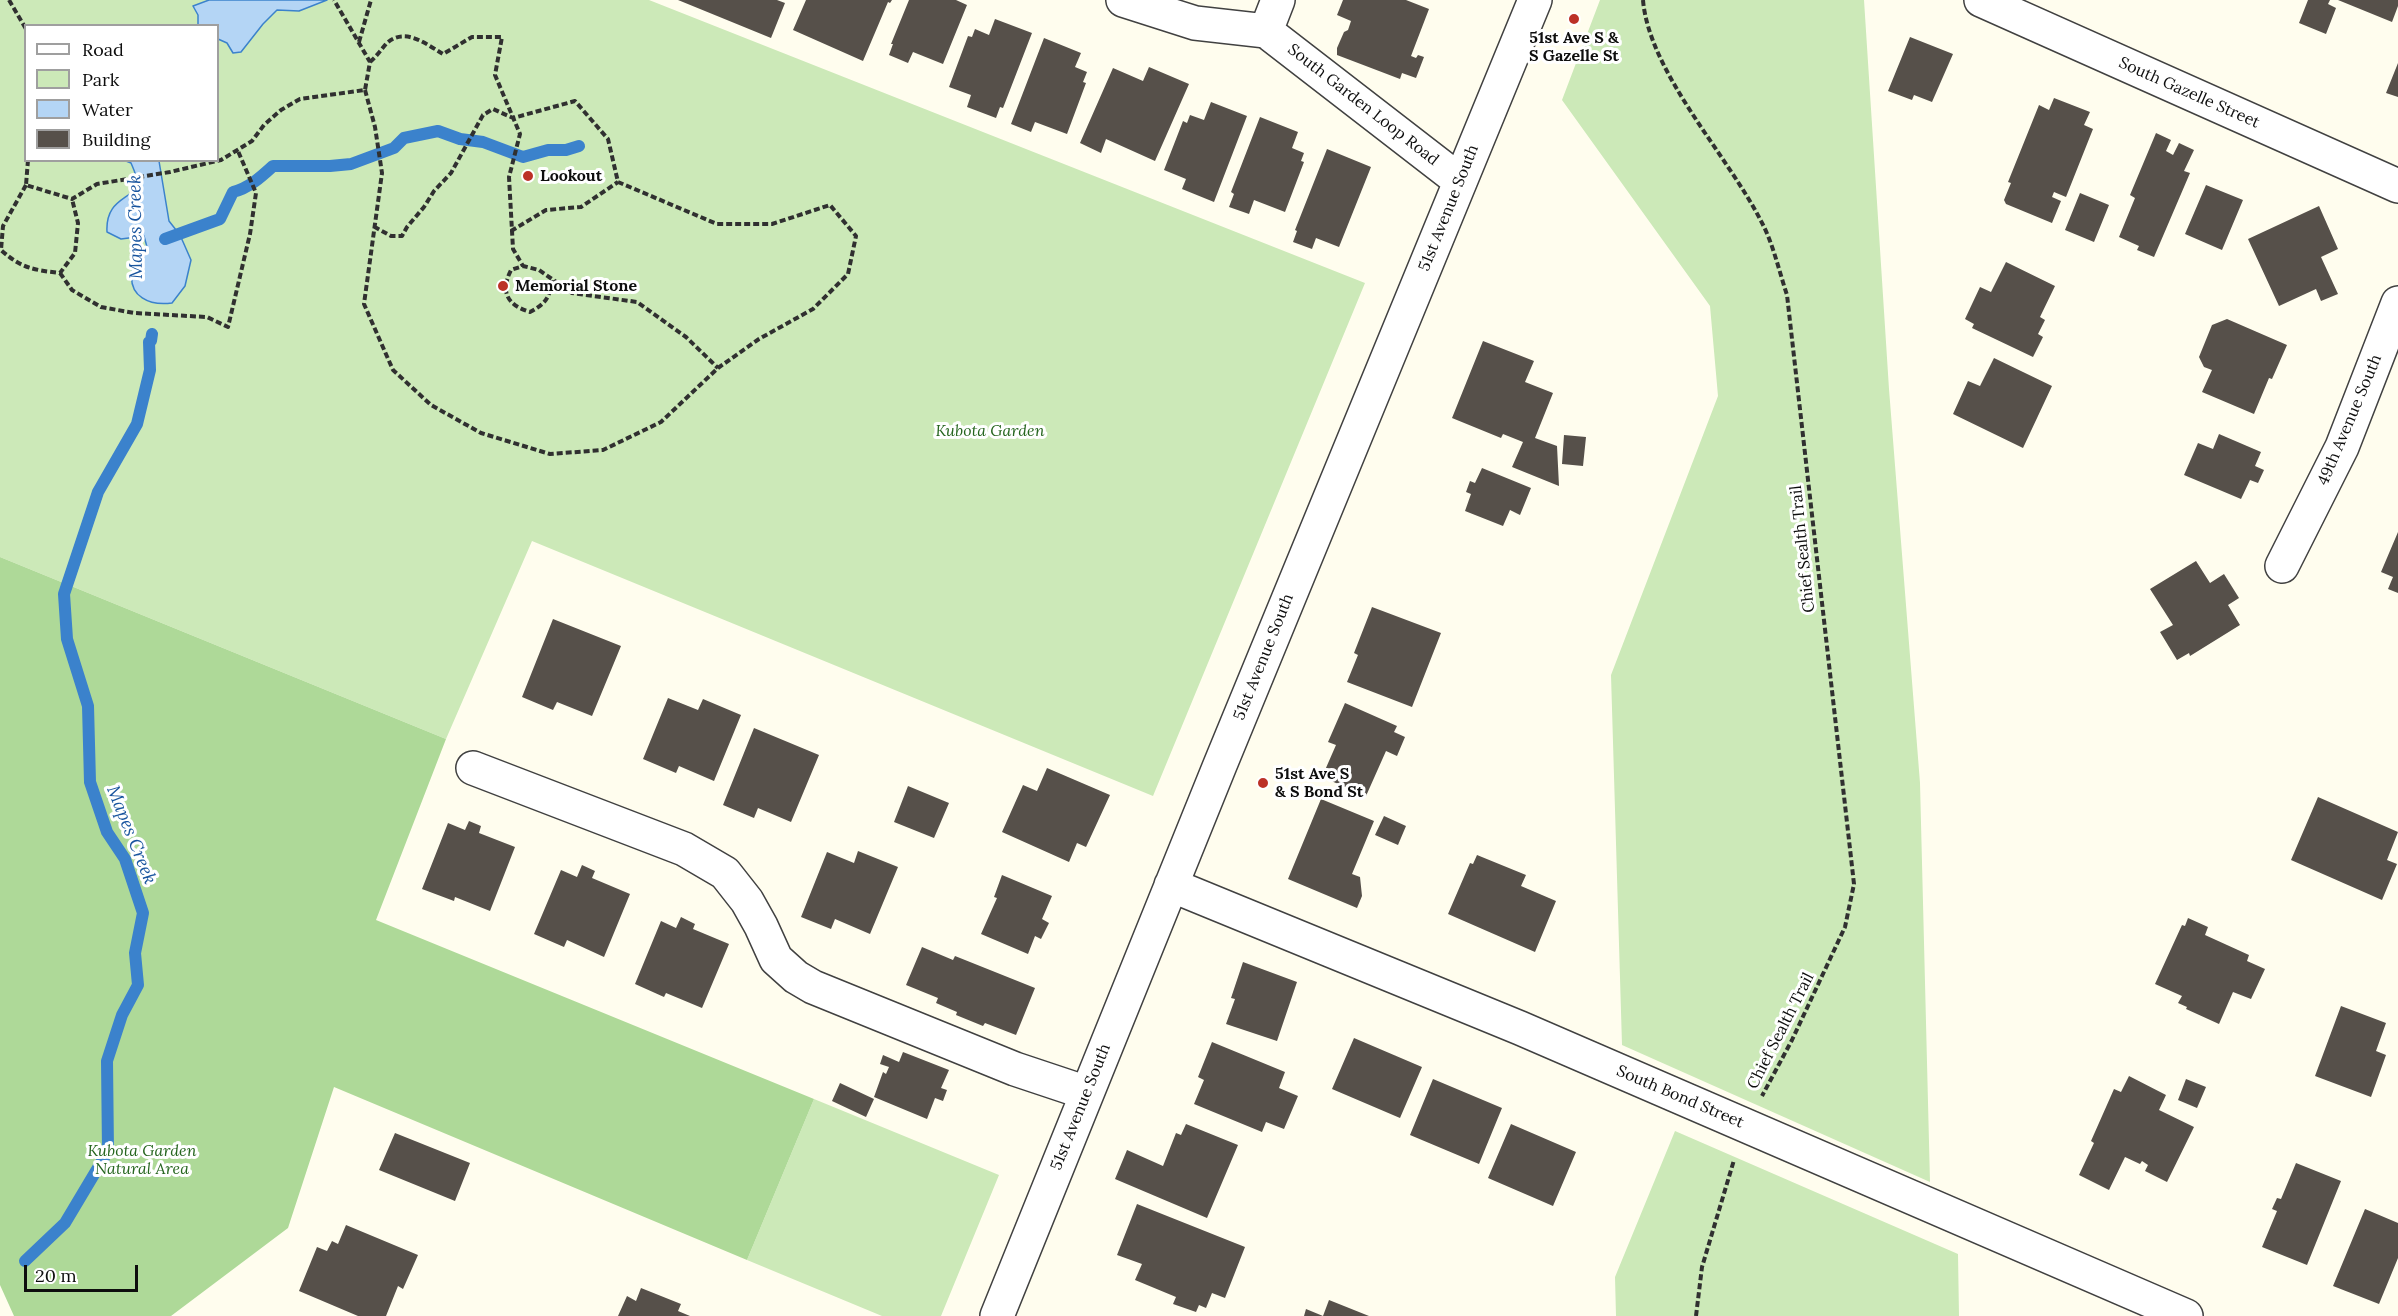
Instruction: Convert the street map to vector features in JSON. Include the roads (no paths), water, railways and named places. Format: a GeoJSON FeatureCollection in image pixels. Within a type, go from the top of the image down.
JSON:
{"type":"FeatureCollection","features":[{"type":"Feature","properties":{"kind":"street"},"geometry":{"type":"LineString","coordinates":[[1123,0],[1195,23],[1266,31],[1278,0]]}},
{"type":"Feature","properties":{"kind":"street","name":"51st Avenue South"},"geometry":{"type":"LineString","coordinates":[[997,1316],[1171,885],[1535,0]]}},
{"type":"Feature","properties":{"kind":"street","name":"South Gazelle Street"},"geometry":{"type":"LineString","coordinates":[[1981,0],[2398,186]]}},
{"type":"Feature","properties":{"kind":"street","name":"South Garden Loop Road"},"geometry":{"type":"LineString","coordinates":[[1266,31],[1460,181]]}},
{"type":"Feature","properties":{"kind":"street","name":"49th Avenue South"},"geometry":{"type":"LineString","coordinates":[[2282,566],[2342,447],[2398,303]]}},
{"type":"Feature","properties":{"kind":"street"},"geometry":{"type":"LineString","coordinates":[[472,768],[684,849],[724,873],[747,901],[776,959],[796,977],[813,987],[1015,1069],[1087,1094]]}},
{"type":"Feature","properties":{"kind":"street","name":"South Bond Street"},"geometry":{"type":"LineString","coordinates":[[1171,885],[1520,1028],[2186,1316]]}},
{"type":"Feature","properties":{"kind":"water"},"geometry":{"type":"Polygon","coordinates":[[[209,0],[327,0],[299,11],[277,10],[241,52],[233,53],[227,43],[219,39],[219,24],[198,24],[198,15],[193,6],[209,0]]]}},
{"type":"Feature","properties":{"kind":"water"},"geometry":{"type":"Polygon","coordinates":[[[128,162],[159,162],[169,221],[180,235],[191,260],[185,286],[172,303],[149,301],[142,298],[133,287],[133,268],[147,247],[144,236],[121,239],[107,232],[108,220],[115,205],[135,188],[136,175],[128,162]]]}},
{"type":"Feature","properties":{"kind":"waterway"},"geometry":{"type":"LineString","coordinates":[[165,239],[220,219],[233,192],[250,185],[273,166],[351,164],[394,148],[404,138],[438,131],[460,139],[483,142],[523,157],[548,150],[566,150],[579,146]]}},
{"type":"Feature","properties":{"kind":"waterway","name":"Mapes Creek"},"geometry":{"type":"LineString","coordinates":[[25,1261],[65,1223],[108,1151],[107,1061],[122,1015],[138,985],[135,953],[143,913],[125,859],[107,832],[90,782],[88,706],[67,639],[64,594],[98,492],[137,424],[150,370],[149,342],[152,334]]}},
{"type":"Feature","properties":{"kind":"place","name":"51st Ave S & S Gazelle St"},"geometry":{"type":"Point","coordinates":[1574,19]}},
{"type":"Feature","properties":{"kind":"place","name":"Lookout"},"geometry":{"type":"Point","coordinates":[528,176]}},
{"type":"Feature","properties":{"kind":"place","name":"Memorial Stone"},"geometry":{"type":"Point","coordinates":[503,286]}},
{"type":"Feature","properties":{"kind":"place","name":"51st Ave S & S Bond St"},"geometry":{"type":"Point","coordinates":[1263,783]}},
{"type":"Feature","properties":{"kind":"park label","name":"Kubota Garden"},"geometry":{"type":"Point","coordinates":[990,431]}},
{"type":"Feature","properties":{"kind":"park label","name":"Kubota Garden Natural Area"},"geometry":{"type":"Point","coordinates":[142,1160]}}]}
